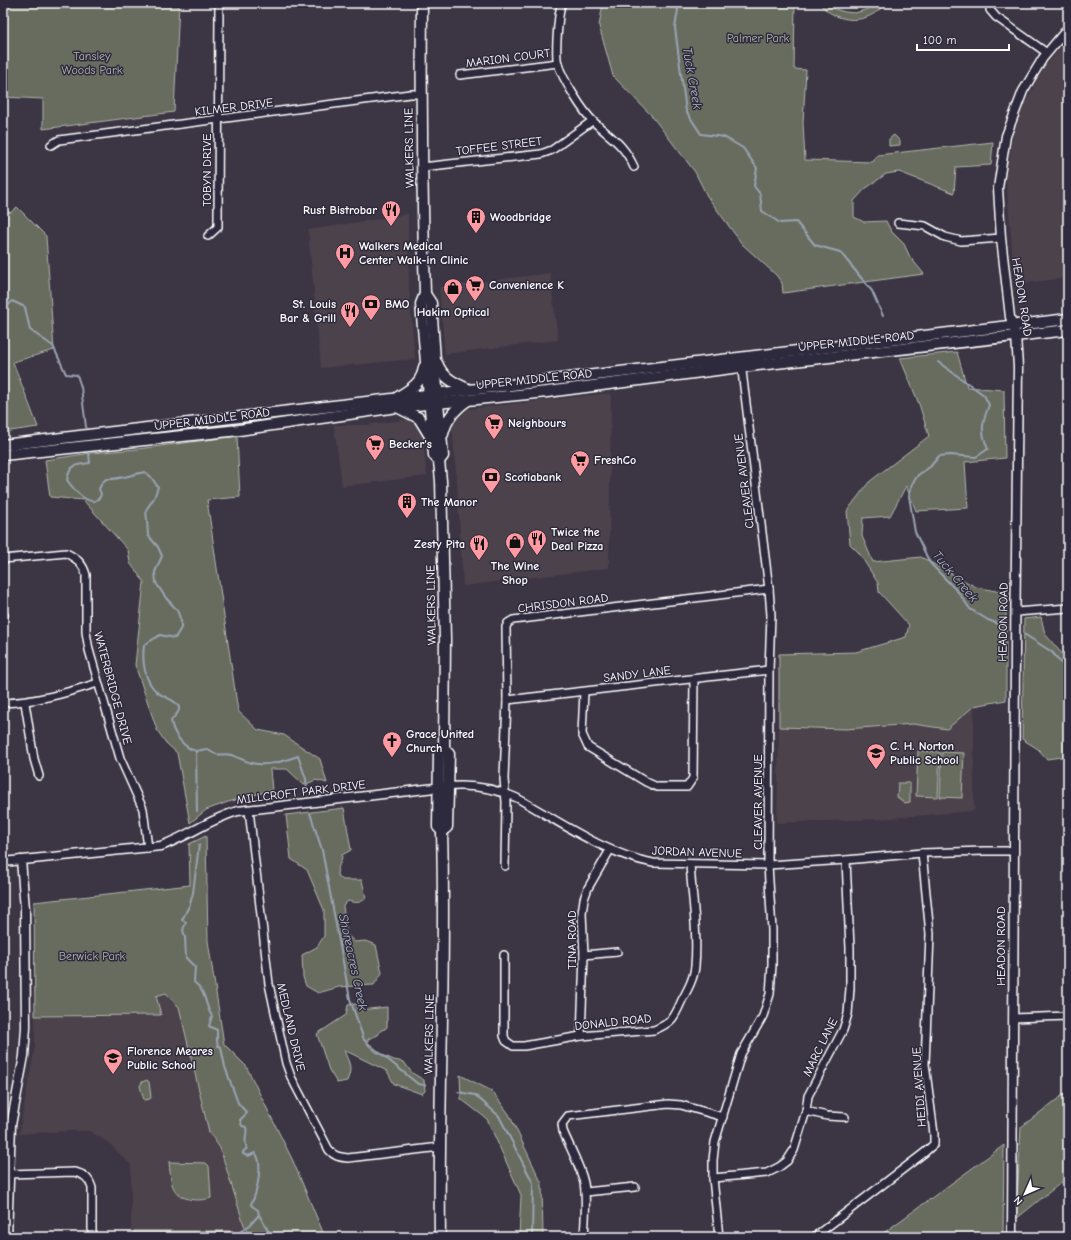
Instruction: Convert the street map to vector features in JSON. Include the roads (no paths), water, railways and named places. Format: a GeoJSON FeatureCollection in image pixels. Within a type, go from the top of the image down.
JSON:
{"type":"FeatureCollection","features":[{"type":"Feature","properties":{"kind":"main road","name":"WALKERS LINE"},"geometry":{"type":"LineString","coordinates":[[422,3],[421,94],[425,294],[421,304],[430,353],[437,440],[434,456],[439,461],[441,481],[445,639],[444,749],[439,754],[447,827],[442,831],[443,1031],[440,1147],[440,1237]]}},
{"type":"Feature","properties":{"kind":"main road","name":"UPPER MIDDLE ROAD"},"geometry":{"type":"LineString","coordinates":[[470,394],[547,392],[614,383],[741,362],[1012,325],[1068,319]]}},
{"type":"Feature","properties":{"kind":"main road","name":"UPPER MIDDLE ROAD"},"geometry":{"type":"LineString","coordinates":[[3,445],[228,419],[470,394],[600,372],[741,362],[1068,330]]}},
{"type":"Feature","properties":{"kind":"main road"},"geometry":{"type":"LineString","coordinates":[[430,353],[449,380],[470,394],[452,414],[437,440],[427,430],[419,418],[396,402],[420,380],[430,353]]}},
{"type":"Feature","properties":{"kind":"main road"},"geometry":{"type":"LineString","coordinates":[[569,388],[576,384],[596,380],[600,372],[614,383]]}},
{"type":"Feature","properties":{"kind":"main road"},"geometry":{"type":"LineString","coordinates":[[547,392],[547,387],[549,385],[566,383],[573,377]]}},
{"type":"Feature","properties":{"kind":"main road","name":"UPPER MIDDLE ROAD"},"geometry":{"type":"LineString","coordinates":[[3,456],[228,431],[396,402]]}},
{"type":"Feature","properties":{"kind":"main road"},"geometry":{"type":"LineString","coordinates":[[228,419],[228,431]]}},
{"type":"Feature","properties":{"kind":"street","name":"TOBYN DRIVE"},"geometry":{"type":"LineString","coordinates":[[208,236],[218,227],[219,3]]}},
{"type":"Feature","properties":{"kind":"street"},"geometry":{"type":"LineString","coordinates":[[562,3],[559,9],[558,21],[558,63],[572,92],[592,121],[621,145],[629,155],[634,167]]}},
{"type":"Feature","properties":{"kind":"street"},"geometry":{"type":"LineString","coordinates":[[990,3],[990,10],[996,17],[1047,53]]}},
{"type":"Feature","properties":{"kind":"street","name":"HEADON ROAD"},"geometry":{"type":"LineString","coordinates":[[1012,1237],[1018,367],[1016,336],[1012,325],[1001,238],[998,188],[1006,136],[1023,91],[1047,53],[1068,28]]}},
{"type":"Feature","properties":{"kind":"street","name":"MARION COURT"},"geometry":{"type":"LineString","coordinates":[[460,75],[558,63]]}},
{"type":"Feature","properties":{"kind":"street","name":"KILMER DRIVE"},"geometry":{"type":"LineString","coordinates":[[51,146],[59,140],[410,94],[421,94]]}},
{"type":"Feature","properties":{"kind":"street","name":"TOFFEE STREET"},"geometry":{"type":"LineString","coordinates":[[422,167],[541,154],[552,150],[592,121]]}},
{"type":"Feature","properties":{"kind":"street"},"geometry":{"type":"LineString","coordinates":[[898,223],[925,226],[945,237],[962,241],[1001,238]]}},
{"type":"Feature","properties":{"kind":"street","name":"CLEAVER AVENUE"},"geometry":{"type":"LineString","coordinates":[[719,1237],[713,1178],[715,1142],[741,1054],[763,1016],[770,994],[772,965],[772,930],[768,865],[769,670],[771,615],[741,362]]}},
{"type":"Feature","properties":{"kind":"street","name":"WATERBRIDGE DRIVE"},"geometry":{"type":"LineString","coordinates":[[3,559],[66,553],[74,557],[84,567],[86,575],[86,632],[89,650],[120,758],[143,809],[148,848]]}},
{"type":"Feature","properties":{"kind":"street","name":"CHRISDON ROAD"},"geometry":{"type":"LineString","coordinates":[[505,866],[506,802],[504,779],[507,700],[506,627],[508,623],[513,620],[769,589]]}},
{"type":"Feature","properties":{"kind":"street"},"geometry":{"type":"LineString","coordinates":[[1016,612],[1068,608]]}},
{"type":"Feature","properties":{"kind":"street","name":"SANDY LANE"},"geometry":{"type":"LineString","coordinates":[[507,700],[769,670]]}},
{"type":"Feature","properties":{"kind":"street"},"geometry":{"type":"LineString","coordinates":[[584,692],[582,734],[588,747],[657,787],[686,787],[693,778],[694,679]]}},
{"type":"Feature","properties":{"kind":"street"},"geometry":{"type":"LineString","coordinates":[[3,703],[25,703],[67,693],[98,683]]}},
{"type":"Feature","properties":{"kind":"street"},"geometry":{"type":"LineString","coordinates":[[25,703],[34,759],[39,776]]}},
{"type":"Feature","properties":{"kind":"street","name":"JORDAN AVENUE"},"geometry":{"type":"LineString","coordinates":[[443,787],[469,786],[494,789],[517,798],[610,850],[637,860],[653,863],[768,865],[922,853],[1014,851]]}},
{"type":"Feature","properties":{"kind":"street","name":"MILLCROFT PARK DRIVE"},"geometry":{"type":"LineString","coordinates":[[3,862],[161,846],[175,841],[224,815],[249,810],[443,787]]}},
{"type":"Feature","properties":{"kind":"street","name":"MEDLAND DRIVE"},"geometry":{"type":"LineString","coordinates":[[249,810],[269,984],[286,1063],[291,1077],[329,1150],[333,1155],[348,1158],[440,1147]]}},
{"type":"Feature","properties":{"kind":"street","name":"TINA ROAD"},"geometry":{"type":"LineString","coordinates":[[581,1036],[584,955],[582,913],[584,899],[588,888],[610,850]]}},
{"type":"Feature","properties":{"kind":"street","name":"HEIDI AVENUE"},"geometry":{"type":"LineString","coordinates":[[814,1237],[934,1144],[925,1064],[930,934],[922,853]]}},
{"type":"Feature","properties":{"kind":"street"},"geometry":{"type":"LineString","coordinates":[[7,1237],[11,1125],[24,1056],[26,1026],[25,909],[21,860]]}},
{"type":"Feature","properties":{"kind":"street","name":"MARC LANE"},"geometry":{"type":"LineString","coordinates":[[713,1178],[767,1173],[787,1161],[794,1150],[806,1111],[808,1096],[843,1030],[848,1014],[850,988],[850,948],[846,860]]}},
{"type":"Feature","properties":{"kind":"street","name":"DONALD ROAD"},"geometry":{"type":"LineString","coordinates":[[504,954],[504,1036],[506,1041],[513,1046],[524,1046],[581,1036],[654,1030],[664,1026],[673,1019],[691,983],[695,967],[695,932],[690,864]]}},
{"type":"Feature","properties":{"kind":"street"},"geometry":{"type":"LineString","coordinates":[[584,955],[617,952]]}},
{"type":"Feature","properties":{"kind":"street"},"geometry":{"type":"LineString","coordinates":[[1013,1018],[1068,1016]]}},
{"type":"Feature","properties":{"kind":"street"},"geometry":{"type":"LineString","coordinates":[[584,1237],[585,1192],[579,1168],[563,1131],[562,1124],[568,1116],[668,1104],[681,1105],[723,1117]]}},
{"type":"Feature","properties":{"kind":"street"},"geometry":{"type":"LineString","coordinates":[[806,1111],[827,1116],[845,1117]]}},
{"type":"Feature","properties":{"kind":"street"},"geometry":{"type":"LineString","coordinates":[[9,1174],[81,1173],[90,1182],[92,1188],[92,1237]]}},
{"type":"Feature","properties":{"kind":"street"},"geometry":{"type":"LineString","coordinates":[[585,1192],[635,1187]]}},
{"type":"Feature","properties":{"kind":"waterway","name":"Tuck Creek"},"geometry":{"type":"LineString","coordinates":[[674,3],[678,10],[675,28],[686,111],[701,134],[724,137],[743,148],[757,168],[754,186],[760,194],[762,211],[780,223],[796,222],[815,245],[840,252],[872,291],[883,316]]}},
{"type":"Feature","properties":{"kind":"waterway","name":"Shoreacres Creek"},"geometry":{"type":"LineString","coordinates":[[3,304],[8,306],[12,301],[25,307],[30,330],[53,346],[66,374],[77,375],[81,387],[86,427]]}},
{"type":"Feature","properties":{"kind":"waterway","name":"Tuck Creek"},"geometry":{"type":"LineString","coordinates":[[938,362],[984,395],[989,405],[983,427],[984,437],[988,449],[976,457],[950,455],[939,456],[930,467],[918,475],[912,484],[909,496],[915,532],[930,563],[959,593],[970,609],[988,620],[1007,627]]}},
{"type":"Feature","properties":{"kind":"waterway","name":"Shoreacres Creek"},"geometry":{"type":"LineString","coordinates":[[89,454],[90,463],[74,466],[70,471],[67,480],[78,493],[88,500],[94,501],[100,497],[101,494],[99,489],[106,479],[121,478],[145,472],[151,477],[158,487],[154,498],[146,510],[148,535],[158,547],[162,556],[155,572],[156,583],[166,598],[177,610],[181,621],[181,628],[175,638],[160,635],[144,645],[143,658],[149,682],[159,694],[178,705],[179,710],[171,721],[176,735],[187,747],[196,751],[197,811]]}},
{"type":"Feature","properties":{"kind":"waterway","name":"Tuck Creek"},"geometry":{"type":"LineString","coordinates":[[1024,634],[1052,652],[1068,671]]}},
{"type":"Feature","properties":{"kind":"waterway","name":"Shoreacres Creek"},"geometry":{"type":"LineString","coordinates":[[196,751],[207,749],[218,755],[227,754],[258,764],[275,763],[298,756],[306,779],[307,789]]}},
{"type":"Feature","properties":{"kind":"waterway","name":"Shoreacres Creek"},"geometry":{"type":"LineString","coordinates":[[310,813],[322,850],[350,999],[364,1040],[418,1084],[425,1085]]}},
{"type":"Feature","properties":{"kind":"waterway","name":"Shoreacres Creek"},"geometry":{"type":"LineString","coordinates":[[199,845],[193,893],[190,904],[182,920],[186,922],[183,930],[185,937],[186,958],[195,967],[194,982],[201,990],[209,1012],[212,1016],[209,1026],[217,1030],[218,1046],[221,1047],[225,1067],[238,1103],[247,1113],[240,1120],[242,1126],[246,1127],[245,1142],[247,1148],[243,1154],[248,1156],[255,1153],[258,1157],[259,1163],[259,1178],[251,1204],[258,1210],[259,1215],[272,1237]]}},
{"type":"Feature","properties":{"kind":"waterway","name":"Shoreacres Creek"},"geometry":{"type":"LineString","coordinates":[[458,1092],[475,1095],[499,1116],[533,1183],[532,1237]]}},
{"type":"Feature","properties":{"kind":"waterway","name":"Shoreacres Creek"},"geometry":{"type":"LineString","coordinates":[[240,1232],[250,1225],[259,1215]]}},
{"type":"Feature","properties":{"kind":"place","name":"Rust Bistrobar"},"geometry":{"type":"Point","coordinates":[391,227]}},
{"type":"Feature","properties":{"kind":"place","name":"Woodbridge"},"geometry":{"type":"Point","coordinates":[476,234]}},
{"type":"Feature","properties":{"kind":"place","name":"Walkers Medical Center Walk-in Clinic"},"geometry":{"type":"Point","coordinates":[345,270]}},
{"type":"Feature","properties":{"kind":"place","name":"Convenience K"},"geometry":{"type":"Point","coordinates":[475,302]}},
{"type":"Feature","properties":{"kind":"place","name":"Hakim Optical"},"geometry":{"type":"Point","coordinates":[453,305]}},
{"type":"Feature","properties":{"kind":"place","name":"BMO"},"geometry":{"type":"Point","coordinates":[371,321]}},
{"type":"Feature","properties":{"kind":"place","name":"St. Louis Bar & Grill"},"geometry":{"type":"Point","coordinates":[350,328]}},
{"type":"Feature","properties":{"kind":"place","name":"Neighbours"},"geometry":{"type":"Point","coordinates":[494,440]}},
{"type":"Feature","properties":{"kind":"place","name":"Becker's"},"geometry":{"type":"Point","coordinates":[375,461]}},
{"type":"Feature","properties":{"kind":"place","name":"FreshCo"},"geometry":{"type":"Point","coordinates":[580,477]}},
{"type":"Feature","properties":{"kind":"place","name":"Scotiabank"},"geometry":{"type":"Point","coordinates":[491,494]}},
{"type":"Feature","properties":{"kind":"place","name":"The Manor"},"geometry":{"type":"Point","coordinates":[407,519]}},
{"type":"Feature","properties":{"kind":"place","name":"Twice the Deal Pizza"},"geometry":{"type":"Point","coordinates":[537,556]}},
{"type":"Feature","properties":{"kind":"place","name":"The Wine Shop"},"geometry":{"type":"Point","coordinates":[515,559]}},
{"type":"Feature","properties":{"kind":"place","name":"Zesty Pita"},"geometry":{"type":"Point","coordinates":[479,561]}},
{"type":"Feature","properties":{"kind":"place","name":"Grace United Church"},"geometry":{"type":"Point","coordinates":[392,758]}},
{"type":"Feature","properties":{"kind":"place","name":"C. H. Norton Public School"},"geometry":{"type":"Point","coordinates":[876,770]}},
{"type":"Feature","properties":{"kind":"place","name":"Florence Meares Public School"},"geometry":{"type":"Point","coordinates":[113,1075]}},
{"type":"Feature","properties":{"kind":"park label","name":"Palmer Park"},"geometry":{"type":"Point","coordinates":[758,38]}},
{"type":"Feature","properties":{"kind":"park label","name":"Tansley Woods Park"},"geometry":{"type":"Point","coordinates":[92,63]}},
{"type":"Feature","properties":{"kind":"park label","name":"Berwick Park"},"geometry":{"type":"Point","coordinates":[92,956]}}]}
